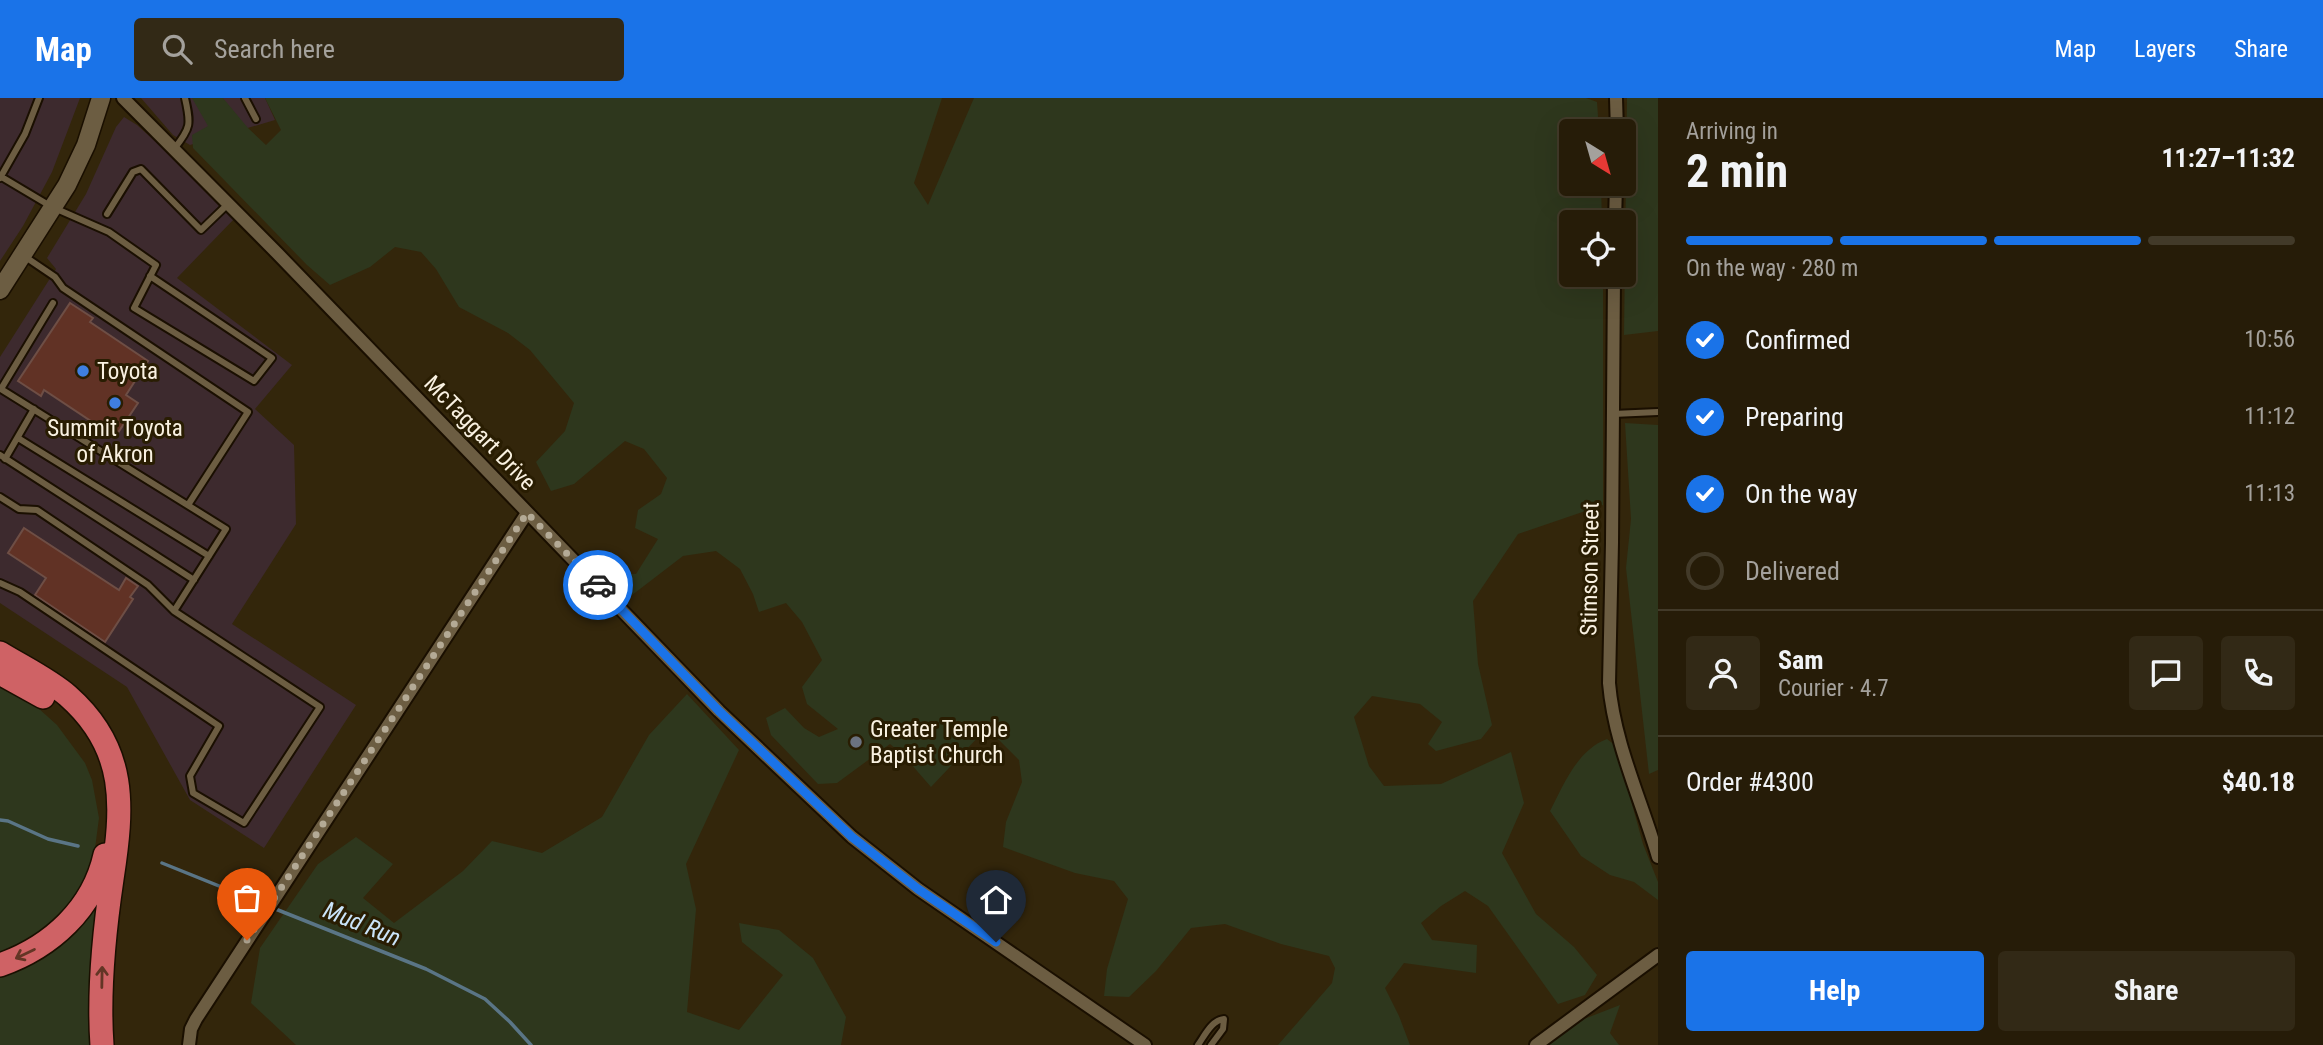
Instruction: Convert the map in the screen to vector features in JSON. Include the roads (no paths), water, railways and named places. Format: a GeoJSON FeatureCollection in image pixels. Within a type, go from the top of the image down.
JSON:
{"type":"FeatureCollection","features":[{"type":"Feature","properties":{"kind":"highway"},"geometry":{"type":"LineString","coordinates":[[0,653],[68,695],[92,722],[107,745],[116,772],[120,818],[102,962],[102,1045]]}},
{"type":"Feature","properties":{"kind":"highway"},"geometry":{"type":"LineString","coordinates":[[0,673],[59,709],[91,747],[102,774],[109,821],[108,843],[102,868],[84,904],[66,925],[44,944],[0,965]]}},
{"type":"Feature","properties":{"kind":"main road"},"geometry":{"type":"LineString","coordinates":[[0,290],[67,185],[86,145],[101,98]]}},
{"type":"Feature","properties":{"kind":"street","name":"McTaggart Drive"},"geometry":{"type":"LineString","coordinates":[[123,98],[719,711],[861,845],[918,889],[1145,1045]]}},
{"type":"Feature","properties":{"kind":"street"},"geometry":{"type":"LineString","coordinates":[[1616,98],[1617,119]]}},
{"type":"Feature","properties":{"kind":"street","name":"Stimson Street"},"geometry":{"type":"LineString","coordinates":[[1614,287],[1612,543],[1608,664],[1611,702],[1623,750],[1658,857]]}},
{"type":"Feature","properties":{"kind":"street"},"geometry":{"type":"LineString","coordinates":[[189,1045],[191,1029],[196,1019],[527,513]]}},
{"type":"Feature","properties":{"kind":"street"},"geometry":{"type":"LineString","coordinates":[[1536,1045],[1658,956]]}},
{"type":"Feature","properties":{"kind":"lane"},"geometry":{"type":"LineString","coordinates":[[39,98],[25,134],[1,177],[52,207],[109,233],[156,265],[150,276],[134,308],[254,382],[272,358],[150,276]]}},
{"type":"Feature","properties":{"kind":"lane"},"geometry":{"type":"LineString","coordinates":[[174,149],[186,134],[191,122],[185,98]]}},
{"type":"Feature","properties":{"kind":"lane"},"geometry":{"type":"LineString","coordinates":[[245,98],[256,119]]}},
{"type":"Feature","properties":{"kind":"lane"},"geometry":{"type":"LineString","coordinates":[[107,214],[133,172],[141,169],[201,230],[228,204]]}},
{"type":"Feature","properties":{"kind":"lane"},"geometry":{"type":"LineString","coordinates":[[23,255],[55,277],[63,288],[248,412],[188,505]]}},
{"type":"Feature","properties":{"kind":"lane"},"geometry":{"type":"LineString","coordinates":[[53,303],[3,379],[0,389],[226,529],[174,611]]}},
{"type":"Feature","properties":{"kind":"lane"},"geometry":{"type":"LineString","coordinates":[[34,409],[18,438],[3,457],[194,580]]}},
{"type":"Feature","properties":{"kind":"lane"},"geometry":{"type":"LineString","coordinates":[[1612,414],[1658,412]]}},
{"type":"Feature","properties":{"kind":"lane"},"geometry":{"type":"LineString","coordinates":[[18,438],[209,556]]}},
{"type":"Feature","properties":{"kind":"lane"},"geometry":{"type":"LineString","coordinates":[[0,497],[19,509],[37,510],[148,585],[174,611],[320,707],[244,823],[193,793],[190,776],[219,726],[20,592],[0,583]]}},
{"type":"Feature","properties":{"kind":"lane"},"geometry":{"type":"LineString","coordinates":[[1198,1045],[1214,1023],[1224,1019],[1223,1029],[1211,1045]]}},
{"type":"Feature","properties":{"kind":"waterway","name":"Mud Run"},"geometry":{"type":"LineString","coordinates":[[0,820],[48,839],[78,846]]}},
{"type":"Feature","properties":{"kind":"waterway","name":"Mud Run"},"geometry":{"type":"LineString","coordinates":[[162,863],[266,905]]}},
{"type":"Feature","properties":{"kind":"waterway","name":"Mud Run"},"geometry":{"type":"LineString","coordinates":[[273,908],[426,969],[485,999],[531,1045]]}},
{"type":"Feature","properties":{"kind":"place","name":"Toyota"},"geometry":{"type":"Point","coordinates":[83,371]}},
{"type":"Feature","properties":{"kind":"place","name":"Summit Toyota of Akron"},"geometry":{"type":"Point","coordinates":[115,403]}},
{"type":"Feature","properties":{"kind":"place","name":"Greater Temple Baptist Church"},"geometry":{"type":"Point","coordinates":[856,742]}}]}
